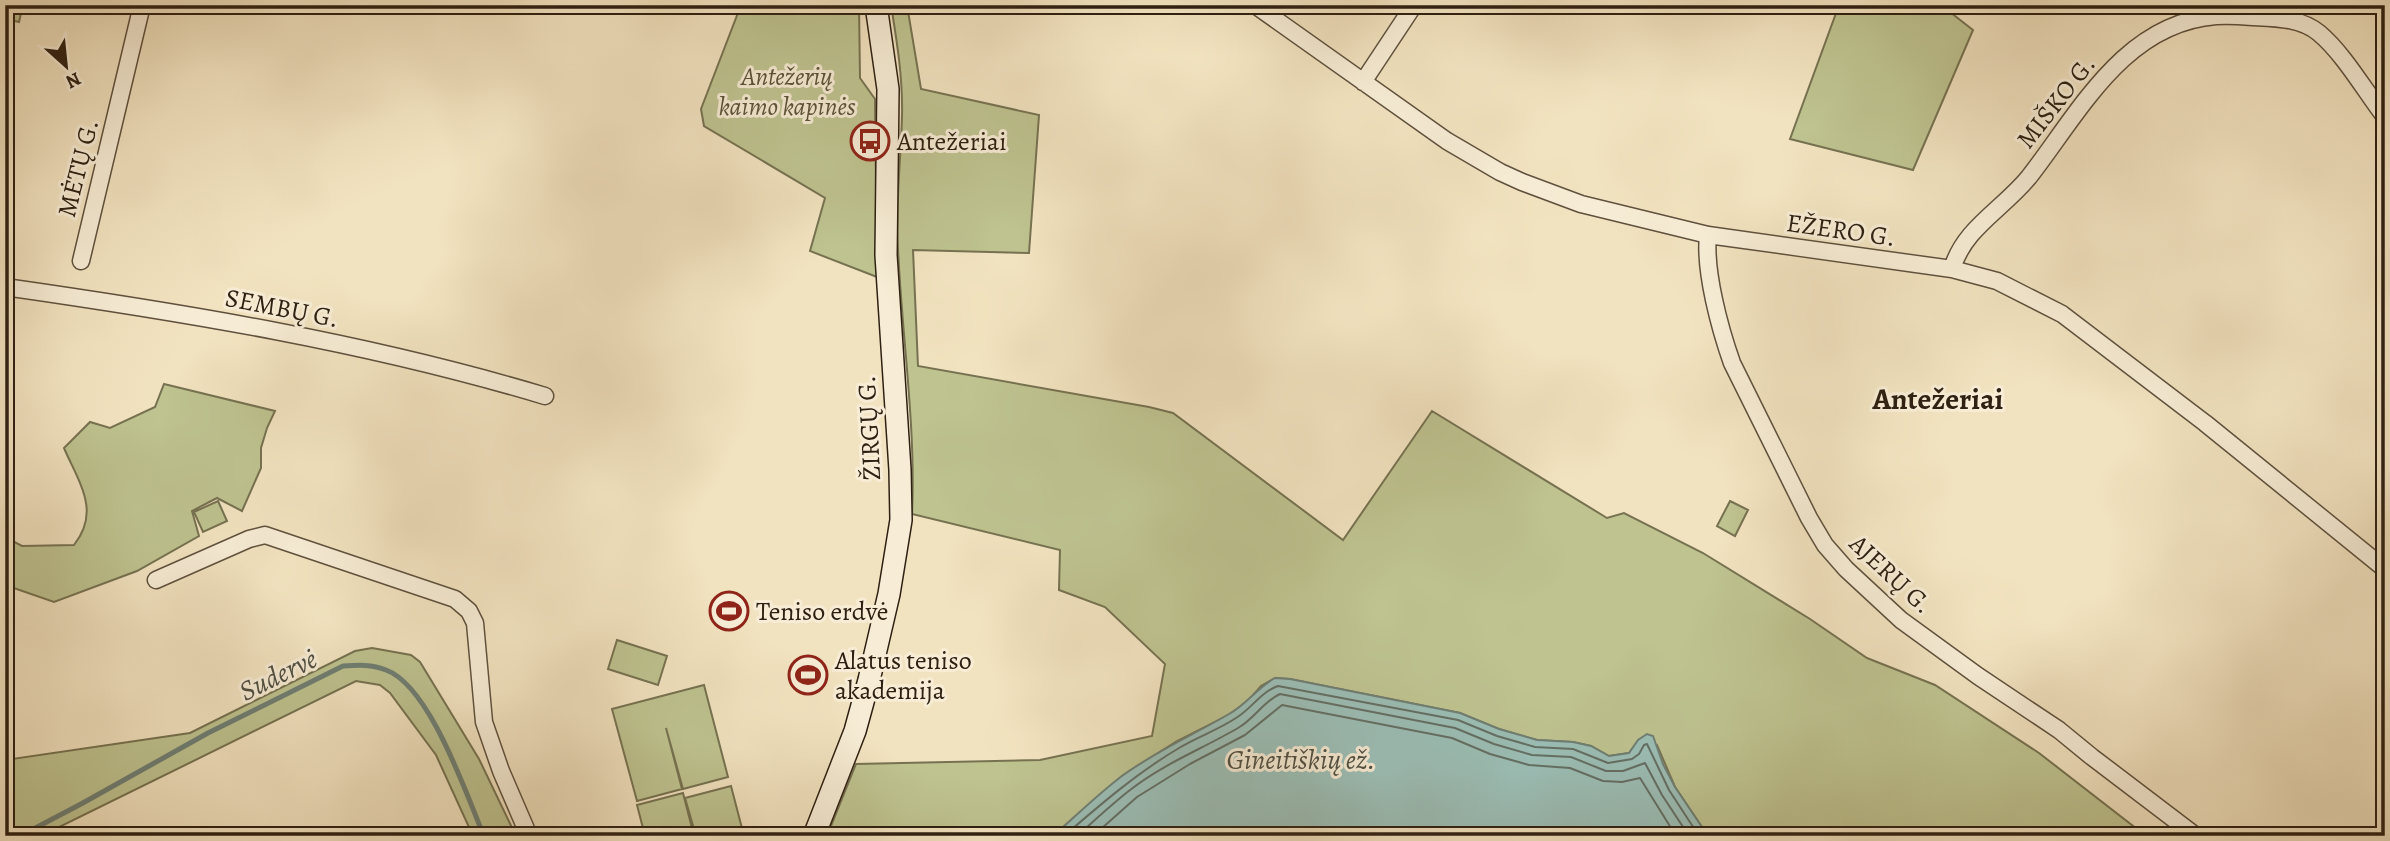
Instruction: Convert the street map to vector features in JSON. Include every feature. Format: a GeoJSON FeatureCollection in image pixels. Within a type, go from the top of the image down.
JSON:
{"type":"FeatureCollection","features":[{"type":"Feature","properties":{"kind":"street","name":"MĖTŲ G."},"geometry":{"type":"LineString","coordinates":[[81,261],[142,5]]}},
{"type":"Feature","properties":{"kind":"street","name":"ŽIRGŲ G."},"geometry":{"type":"LineString","coordinates":[[814,836],[866,693],[889,594],[901,520],[899,444],[886,255],[888,89],[876,5]]}},
{"type":"Feature","properties":{"kind":"street","name":"EŽERO G."},"geometry":{"type":"LineString","coordinates":[[1255,5],[1447,141],[1522,182],[1581,204],[1708,235],[1952,269],[1997,281],[2062,314],[2205,423],[2385,569]]}},
{"type":"Feature","properties":{"kind":"street"},"geometry":{"type":"LineString","coordinates":[[1363,82],[1414,5]]}},
{"type":"Feature","properties":{"kind":"street","name":"MIŠKO G."},"geometry":{"type":"LineString","coordinates":[[1952,269],[1956,253],[1963,241],[2028,178],[2099,81],[2119,61],[2168,29],[2193,20],[2235,10],[2301,23],[2318,32],[2334,48],[2385,117]]}},
{"type":"Feature","properties":{"kind":"street","name":"AJERŲ G."},"geometry":{"type":"LineString","coordinates":[[1708,235],[1706,254],[1725,343],[1732,363],[1825,545],[1846,569],[1901,620],[2059,730],[2196,836]]}},
{"type":"Feature","properties":{"kind":"street","name":"SEMBŲ G."},"geometry":{"type":"LineString","coordinates":[[5,287],[293,333],[545,396]]}},
{"type":"Feature","properties":{"kind":"street"},"geometry":{"type":"LineString","coordinates":[[156,580],[249,539],[265,535],[456,598],[469,611],[475,623],[484,722],[501,771],[529,836]]}},
{"type":"Feature","properties":{"kind":"green space"},"geometry":{"type":"Polygon","coordinates":[[[5,5],[23,5],[19,22],[6,19],[5,5]]]}},
{"type":"Feature","properties":{"kind":"green space","name":"Antežerių kaimo kapinės"},"geometry":{"type":"Polygon","coordinates":[[[741,5],[859,5],[860,78],[875,99],[877,277],[810,251],[825,198],[704,126],[701,109],[741,5]]]}},
{"type":"Feature","properties":{"kind":"green space"},"geometry":{"type":"Polygon","coordinates":[[[891,5],[907,5],[921,89],[1039,115],[1029,253],[913,250],[918,366],[1173,413],[1343,540],[1432,411],[1607,518],[1624,513],[1703,553],[1810,619],[1867,658],[1935,685],[2039,753],[2146,836],[1708,836],[1675,787],[1657,745],[1639,740],[1629,753],[1609,756],[1591,746],[1537,740],[1499,729],[1460,713],[1275,678],[1261,686],[1247,702],[1231,714],[1177,741],[1122,776],[1053,836],[827,836],[856,764],[1040,760],[1152,736],[1165,664],[1105,607],[1059,590],[1060,550],[912,514],[910,415],[897,232],[902,88],[891,5]]]}},
{"type":"Feature","properties":{"kind":"green space"},"geometry":{"type":"Polygon","coordinates":[[[1839,5],[1941,5],[1973,30],[1913,170],[1790,139],[1839,5]]]}},
{"type":"Feature","properties":{"kind":"green space"},"geometry":{"type":"Polygon","coordinates":[[[164,384],[275,411],[261,448],[261,468],[242,511],[217,498],[192,511],[199,536],[137,571],[54,602],[5,585],[5,537],[22,546],[74,545],[82,533],[87,509],[85,497],[64,448],[90,422],[110,428],[155,407],[164,384]]]}},
{"type":"Feature","properties":{"kind":"green space"},"geometry":{"type":"Polygon","coordinates":[[[218,501],[227,521],[203,532],[194,512],[218,501]]]}},
{"type":"Feature","properties":{"kind":"green space"},"geometry":{"type":"Polygon","coordinates":[[[1730,501],[1748,510],[1735,536],[1717,526],[1730,501]]]}},
{"type":"Feature","properties":{"kind":"green space"},"geometry":{"type":"Polygon","coordinates":[[[617,640],[667,656],[658,685],[608,669],[617,640]]]}},
{"type":"Feature","properties":{"kind":"green space"},"geometry":{"type":"Polygon","coordinates":[[[372,648],[411,655],[420,662],[479,759],[516,836],[473,836],[436,755],[390,693],[380,685],[356,681],[41,836],[5,836],[5,760],[190,733],[355,651],[372,648]]]}},
{"type":"Feature","properties":{"kind":"green space"},"geometry":{"type":"Polygon","coordinates":[[[704,685],[728,777],[683,789],[666,728],[682,789],[637,801],[612,709],[704,685]]]}},
{"type":"Feature","properties":{"kind":"green space"},"geometry":{"type":"Polygon","coordinates":[[[731,786],[744,836],[696,836],[685,798],[731,786]]]}},
{"type":"Feature","properties":{"kind":"green space"},"geometry":{"type":"Polygon","coordinates":[[[683,793],[694,836],[645,836],[637,805],[683,793]]]}},
{"type":"Feature","properties":{"kind":"water","name":"Gineitiškių ež."},"geometry":{"type":"Polygon","coordinates":[[[1275,678],[1460,713],[1499,729],[1537,740],[1591,746],[1609,756],[1629,753],[1638,740],[1647,734],[1653,736],[1675,787],[1708,836],[1053,836],[1122,776],[1235,710],[1275,678]]]}},
{"type":"Feature","properties":{"kind":"waterway","name":"Sudervė"},"geometry":{"type":"LineString","coordinates":[[20,836],[208,733],[343,666],[360,665],[386,670],[402,680],[417,697],[445,743],[484,836]]}},
{"type":"Feature","properties":{"kind":"place","name":"Antežeriai"},"geometry":{"type":"Point","coordinates":[870,141]}},
{"type":"Feature","properties":{"kind":"place","name":"Teniso erdvė"},"geometry":{"type":"Point","coordinates":[729,611]}},
{"type":"Feature","properties":{"kind":"place","name":"Alatus teniso akademija"},"geometry":{"type":"Point","coordinates":[808,675]}},
{"type":"Feature","properties":{"kind":"district","name":"Antežeriai"},"geometry":{"type":"Point","coordinates":[1938,399]}}]}
